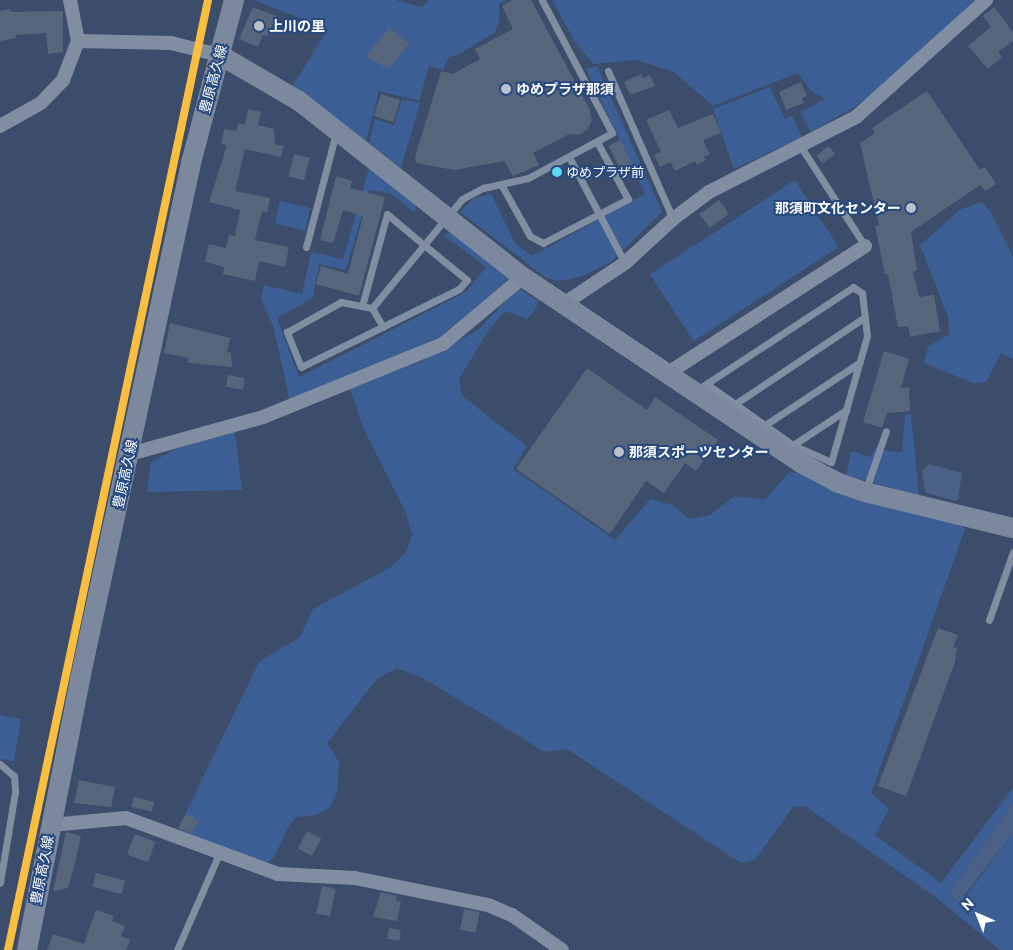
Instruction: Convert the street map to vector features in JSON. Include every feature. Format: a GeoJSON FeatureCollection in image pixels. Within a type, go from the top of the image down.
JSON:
{"type":"FeatureCollection","features":[{"type":"Feature","properties":{"kind":"main road","name":"豊原高久線"},"geometry":{"type":"LineString","coordinates":[[27,950],[51,825],[191,163],[234,0]]}},
{"type":"Feature","properties":{"kind":"main road"},"geometry":{"type":"LineString","coordinates":[[220,55],[291,96],[523,277],[665,375],[700,389],[801,464],[836,482],[866,492],[1013,528]]}},
{"type":"Feature","properties":{"kind":"street"},"geometry":{"type":"LineString","coordinates":[[0,126],[41,103],[54,92],[73,61],[78,41],[70,0]]}},
{"type":"Feature","properties":{"kind":"street"},"geometry":{"type":"LineString","coordinates":[[562,304],[625,263],[673,218],[710,192],[802,147],[856,117],[986,0]]}},
{"type":"Feature","properties":{"kind":"street"},"geometry":{"type":"LineString","coordinates":[[78,41],[171,44],[220,55]]}},
{"type":"Feature","properties":{"kind":"street"},"geometry":{"type":"LineString","coordinates":[[665,375],[865,246]]}},
{"type":"Feature","properties":{"kind":"street"},"geometry":{"type":"LineString","coordinates":[[130,454],[263,417],[443,344],[523,277]]}},
{"type":"Feature","properties":{"kind":"street"},"geometry":{"type":"LineString","coordinates":[[51,825],[126,818],[219,854],[278,874],[355,878],[488,905],[512,915],[562,950]]}},
{"type":"Feature","properties":{"kind":"lane"},"geometry":{"type":"LineString","coordinates":[[372,308],[447,217],[472,192],[528,178],[612,134],[542,0]]}},
{"type":"Feature","properties":{"kind":"lane"},"geometry":{"type":"LineString","coordinates":[[608,71],[673,218]]}},
{"type":"Feature","properties":{"kind":"lane"},"geometry":{"type":"LineString","coordinates":[[306,247],[337,130]]}},
{"type":"Feature","properties":{"kind":"lane"},"geometry":{"type":"LineString","coordinates":[[502,186],[530,236],[543,243],[628,200],[597,142]]}},
{"type":"Feature","properties":{"kind":"lane"},"geometry":{"type":"LineString","coordinates":[[802,147],[865,246]]}},
{"type":"Feature","properties":{"kind":"lane"},"geometry":{"type":"LineString","coordinates":[[569,157],[625,263]]}},
{"type":"Feature","properties":{"kind":"lane"},"geometry":{"type":"LineString","coordinates":[[362,306],[387,214],[467,280],[459,289],[383,327],[301,367],[287,332],[341,302],[372,308],[383,327]]}},
{"type":"Feature","properties":{"kind":"lane"},"geometry":{"type":"LineString","coordinates":[[853,287],[862,293],[867,336],[831,462],[793,444],[735,404],[700,389],[853,287]]}},
{"type":"Feature","properties":{"kind":"lane"},"geometry":{"type":"LineString","coordinates":[[735,404],[865,317]]}},
{"type":"Feature","properties":{"kind":"lane"},"geometry":{"type":"LineString","coordinates":[[765,425],[859,363]]}},
{"type":"Feature","properties":{"kind":"lane"},"geometry":{"type":"LineString","coordinates":[[793,444],[846,410]]}},
{"type":"Feature","properties":{"kind":"lane"},"geometry":{"type":"LineString","coordinates":[[866,492],[886,431]]}},
{"type":"Feature","properties":{"kind":"lane"},"geometry":{"type":"LineString","coordinates":[[989,620],[1013,552]]}},
{"type":"Feature","properties":{"kind":"lane"},"geometry":{"type":"LineString","coordinates":[[0,764],[14,776],[15,792],[0,883]]}},
{"type":"Feature","properties":{"kind":"lane"},"geometry":{"type":"LineString","coordinates":[[177,950],[219,854]]}},
{"type":"Feature","properties":{"kind":"shaded area"},"geometry":{"type":"Polygon","coordinates":[[[254,0],[395,0],[422,7],[429,0],[506,0],[499,4],[499,20],[495,32],[458,55],[449,57],[443,70],[429,66],[419,101],[379,91],[366,141],[293,85],[328,29],[254,0]]]}},
{"type":"Feature","properties":{"kind":"shaded area"},"geometry":{"type":"Polygon","coordinates":[[[552,0],[975,0],[884,85],[856,106],[811,132],[800,113],[825,99],[810,90],[798,73],[713,106],[674,72],[636,60],[593,64],[575,42],[552,0]]]}},
{"type":"Feature","properties":{"kind":"shaded area"},"geometry":{"type":"Polygon","coordinates":[[[597,66],[662,212],[611,262],[583,276],[559,281],[546,278],[460,212],[474,198],[491,194],[515,243],[532,256],[645,194],[586,69],[597,66]]]}},
{"type":"Feature","properties":{"kind":"shaded area"},"geometry":{"type":"Polygon","coordinates":[[[770,87],[785,119],[792,116],[802,137],[734,169],[713,109],[770,87]]]}},
{"type":"Feature","properties":{"kind":"shaded area"},"geometry":{"type":"Polygon","coordinates":[[[402,99],[420,103],[401,168],[369,143],[375,119],[394,125],[402,99]]]}},
{"type":"Feature","properties":{"kind":"shaded area"},"geometry":{"type":"Polygon","coordinates":[[[369,168],[416,206],[414,212],[390,193],[369,190],[346,270],[319,264],[313,298],[277,318],[299,377],[466,292],[486,267],[444,235],[451,232],[512,280],[440,337],[290,402],[274,329],[261,298],[264,285],[302,294],[311,252],[343,259],[369,168]]]}},
{"type":"Feature","properties":{"kind":"shaded area"},"geometry":{"type":"Polygon","coordinates":[[[795,180],[839,247],[693,341],[650,274],[795,180]]]}},
{"type":"Feature","properties":{"kind":"shaded area"},"geometry":{"type":"Polygon","coordinates":[[[280,201],[310,208],[305,230],[275,223],[280,201]]]}},
{"type":"Feature","properties":{"kind":"shaded area"},"geometry":{"type":"Polygon","coordinates":[[[982,202],[990,211],[1013,257],[1013,359],[1001,353],[986,382],[973,383],[924,363],[928,347],[949,334],[948,317],[920,245],[961,209],[982,202]]]}},
{"type":"Feature","properties":{"kind":"shaded area"},"geometry":{"type":"Polygon","coordinates":[[[518,288],[539,301],[535,310],[527,319],[505,311],[488,331],[459,379],[462,396],[527,446],[513,469],[615,540],[650,499],[673,505],[689,519],[710,515],[735,496],[765,500],[789,472],[806,474],[958,522],[965,529],[871,793],[889,809],[875,835],[941,883],[1013,788],[1013,803],[953,888],[965,897],[1013,833],[1013,950],[1000,950],[934,896],[805,806],[793,807],[755,860],[741,863],[567,749],[545,752],[423,678],[397,668],[377,679],[327,743],[339,762],[337,791],[330,807],[316,815],[296,817],[286,831],[275,856],[264,866],[178,829],[259,662],[300,637],[313,609],[391,567],[406,552],[412,535],[406,513],[363,428],[350,388],[422,361],[478,330],[518,288]]]}},
{"type":"Feature","properties":{"kind":"shaded area"},"geometry":{"type":"Polygon","coordinates":[[[905,414],[911,415],[919,496],[846,475],[851,451],[871,457],[875,448],[902,453],[905,414]]]}},
{"type":"Feature","properties":{"kind":"shaded area"},"geometry":{"type":"Polygon","coordinates":[[[235,432],[242,490],[147,492],[151,462],[181,447],[235,432]]]}},
{"type":"Feature","properties":{"kind":"shaded area"},"geometry":{"type":"Polygon","coordinates":[[[929,464],[962,473],[958,500],[955,501],[925,492],[922,470],[929,464]]]}},
{"type":"Feature","properties":{"kind":"shaded area"},"geometry":{"type":"Polygon","coordinates":[[[0,715],[21,719],[14,761],[0,759],[0,715]]]}},
{"type":"Feature","properties":{"kind":"shaded area"},"geometry":{"type":"Polygon","coordinates":[[[1013,803],[1013,833],[959,902],[951,895],[953,888],[1013,803]]]}},
{"type":"Feature","properties":{"kind":"building","name":"ゆめプラザ那須"},"geometry":{"type":"Polygon","coordinates":[[[512,0],[531,0],[589,108],[592,120],[588,129],[579,135],[569,134],[533,153],[539,165],[513,176],[504,161],[454,170],[416,163],[415,157],[441,71],[453,74],[480,59],[475,49],[513,29],[502,6],[512,0]]]}},
{"type":"Feature","properties":{"kind":"building","name":"上川の里"},"geometry":{"type":"Polygon","coordinates":[[[253,7],[276,16],[268,36],[263,35],[258,47],[239,39],[253,7]]]}},
{"type":"Feature","properties":{"kind":"building"},"geometry":{"type":"Polygon","coordinates":[[[994,7],[1013,32],[1013,41],[998,52],[1002,57],[988,69],[968,46],[991,27],[983,16],[994,7]]]}},
{"type":"Feature","properties":{"kind":"building"},"geometry":{"type":"Polygon","coordinates":[[[10,9],[11,12],[63,11],[63,52],[48,54],[46,33],[16,35],[16,38],[0,41],[0,11],[10,9]]]}},
{"type":"Feature","properties":{"kind":"building"},"geometry":{"type":"Polygon","coordinates":[[[389,28],[410,44],[388,69],[366,56],[389,28]]]}},
{"type":"Feature","properties":{"kind":"building"},"geometry":{"type":"Polygon","coordinates":[[[641,74],[643,78],[650,75],[655,86],[630,95],[624,82],[641,74]]]}},
{"type":"Feature","properties":{"kind":"building"},"geometry":{"type":"Polygon","coordinates":[[[801,82],[807,96],[802,98],[804,103],[786,110],[779,92],[801,82]]]}},
{"type":"Feature","properties":{"kind":"building","name":"那須町文化センター"},"geometry":{"type":"Polygon","coordinates":[[[927,91],[980,170],[985,167],[996,184],[985,191],[980,185],[911,232],[917,270],[913,272],[919,297],[934,295],[940,331],[910,337],[908,326],[898,327],[888,274],[885,274],[875,226],[879,225],[860,143],[875,133],[872,128],[927,91]]]}},
{"type":"Feature","properties":{"kind":"building"},"geometry":{"type":"Polygon","coordinates":[[[381,94],[400,100],[393,122],[374,116],[381,94]]]}},
{"type":"Feature","properties":{"kind":"building"},"geometry":{"type":"Polygon","coordinates":[[[248,109],[261,112],[258,125],[274,129],[275,144],[284,146],[281,157],[245,149],[235,191],[270,198],[267,212],[262,211],[255,240],[289,247],[285,267],[259,261],[255,281],[223,274],[224,267],[205,262],[209,244],[226,248],[229,235],[235,236],[240,210],[209,202],[227,145],[221,144],[224,129],[237,131],[238,123],[245,125],[248,109]]]}},
{"type":"Feature","properties":{"kind":"building"},"geometry":{"type":"Polygon","coordinates":[[[669,110],[678,128],[713,114],[721,133],[703,140],[710,154],[704,157],[706,160],[697,165],[695,161],[675,171],[670,162],[660,167],[654,155],[661,152],[646,120],[669,110]]]}},
{"type":"Feature","properties":{"kind":"building"},"geometry":{"type":"Polygon","coordinates":[[[620,140],[635,170],[624,176],[608,146],[620,140]]]}},
{"type":"Feature","properties":{"kind":"building"},"geometry":{"type":"Polygon","coordinates":[[[829,146],[835,154],[822,164],[816,156],[829,146]]]}},
{"type":"Feature","properties":{"kind":"building"},"geometry":{"type":"Polygon","coordinates":[[[294,154],[310,158],[304,180],[288,176],[294,154]]]}},
{"type":"Feature","properties":{"kind":"building"},"geometry":{"type":"Polygon","coordinates":[[[336,176],[352,181],[350,188],[385,197],[359,296],[316,284],[321,266],[348,274],[363,216],[343,210],[333,243],[320,240],[336,176]]]}},
{"type":"Feature","properties":{"kind":"building"},"geometry":{"type":"Polygon","coordinates":[[[719,200],[729,214],[710,228],[700,214],[719,200]]]}},
{"type":"Feature","properties":{"kind":"building"},"geometry":{"type":"Polygon","coordinates":[[[170,323],[230,338],[227,352],[231,353],[232,367],[188,363],[189,358],[164,353],[170,323]]]}},
{"type":"Feature","properties":{"kind":"building"},"geometry":{"type":"Polygon","coordinates":[[[884,351],[909,359],[901,388],[909,387],[910,411],[887,413],[882,428],[863,422],[884,351]]]}},
{"type":"Feature","properties":{"kind":"building","name":"那須スポーツセンター"},"geometry":{"type":"Polygon","coordinates":[[[587,368],[647,410],[655,397],[718,440],[696,471],[685,463],[664,493],[646,481],[610,534],[516,469],[587,368]]]}},
{"type":"Feature","properties":{"kind":"building"},"geometry":{"type":"Polygon","coordinates":[[[228,375],[245,378],[243,390],[226,387],[228,375]]]}},
{"type":"Feature","properties":{"kind":"building"},"geometry":{"type":"Polygon","coordinates":[[[938,628],[958,635],[953,647],[957,648],[955,662],[906,796],[878,786],[938,628]]]}},
{"type":"Feature","properties":{"kind":"building"},"geometry":{"type":"Polygon","coordinates":[[[79,780],[115,787],[111,807],[74,803],[79,780]]]}},
{"type":"Feature","properties":{"kind":"building"},"geometry":{"type":"Polygon","coordinates":[[[134,797],[154,802],[152,812],[132,807],[134,797]]]}},
{"type":"Feature","properties":{"kind":"building"},"geometry":{"type":"Polygon","coordinates":[[[186,814],[199,821],[192,833],[178,828],[186,814]]]}},
{"type":"Feature","properties":{"kind":"building"},"geometry":{"type":"Polygon","coordinates":[[[307,831],[321,838],[312,856],[298,849],[307,831]]]}},
{"type":"Feature","properties":{"kind":"building"},"geometry":{"type":"Polygon","coordinates":[[[66,832],[81,836],[68,888],[53,891],[66,832]]]}},
{"type":"Feature","properties":{"kind":"building"},"geometry":{"type":"Polygon","coordinates":[[[135,834],[156,842],[148,862],[127,855],[135,834]]]}},
{"type":"Feature","properties":{"kind":"building"},"geometry":{"type":"Polygon","coordinates":[[[96,873],[125,881],[121,894],[92,887],[96,873]]]}},
{"type":"Feature","properties":{"kind":"building"},"geometry":{"type":"Polygon","coordinates":[[[322,886],[336,889],[330,916],[316,913],[322,886]]]}},
{"type":"Feature","properties":{"kind":"building"},"geometry":{"type":"Polygon","coordinates":[[[381,892],[397,896],[396,901],[401,902],[397,921],[373,917],[381,892]]]}},
{"type":"Feature","properties":{"kind":"building"},"geometry":{"type":"Polygon","coordinates":[[[464,909],[480,912],[476,933],[460,930],[464,909]]]}},
{"type":"Feature","properties":{"kind":"building"},"geometry":{"type":"Polygon","coordinates":[[[96,910],[114,916],[112,921],[125,926],[121,936],[130,940],[126,950],[47,950],[53,934],[84,944],[96,910]]]}},
{"type":"Feature","properties":{"kind":"building"},"geometry":{"type":"Polygon","coordinates":[[[389,928],[401,930],[399,941],[387,939],[389,928]]]}},
{"type":"Feature","properties":{"kind":"transit line"},"geometry":{"type":"LineString","coordinates":[[8,950],[208,0]]}},
{"type":"Feature","properties":{"kind":"place","name":"上川の里"},"geometry":{"type":"Point","coordinates":[259,26]}},
{"type":"Feature","properties":{"kind":"place","name":"ゆめプラザ那須"},"geometry":{"type":"Point","coordinates":[506,89]}},
{"type":"Feature","properties":{"kind":"place","name":"ゆめプラザ前"},"geometry":{"type":"Point","coordinates":[557,172]}},
{"type":"Feature","properties":{"kind":"place","name":"那須町文化センター"},"geometry":{"type":"Point","coordinates":[911,208]}},
{"type":"Feature","properties":{"kind":"place","name":"那須スポーツセンター"},"geometry":{"type":"Point","coordinates":[619,452]}}]}
